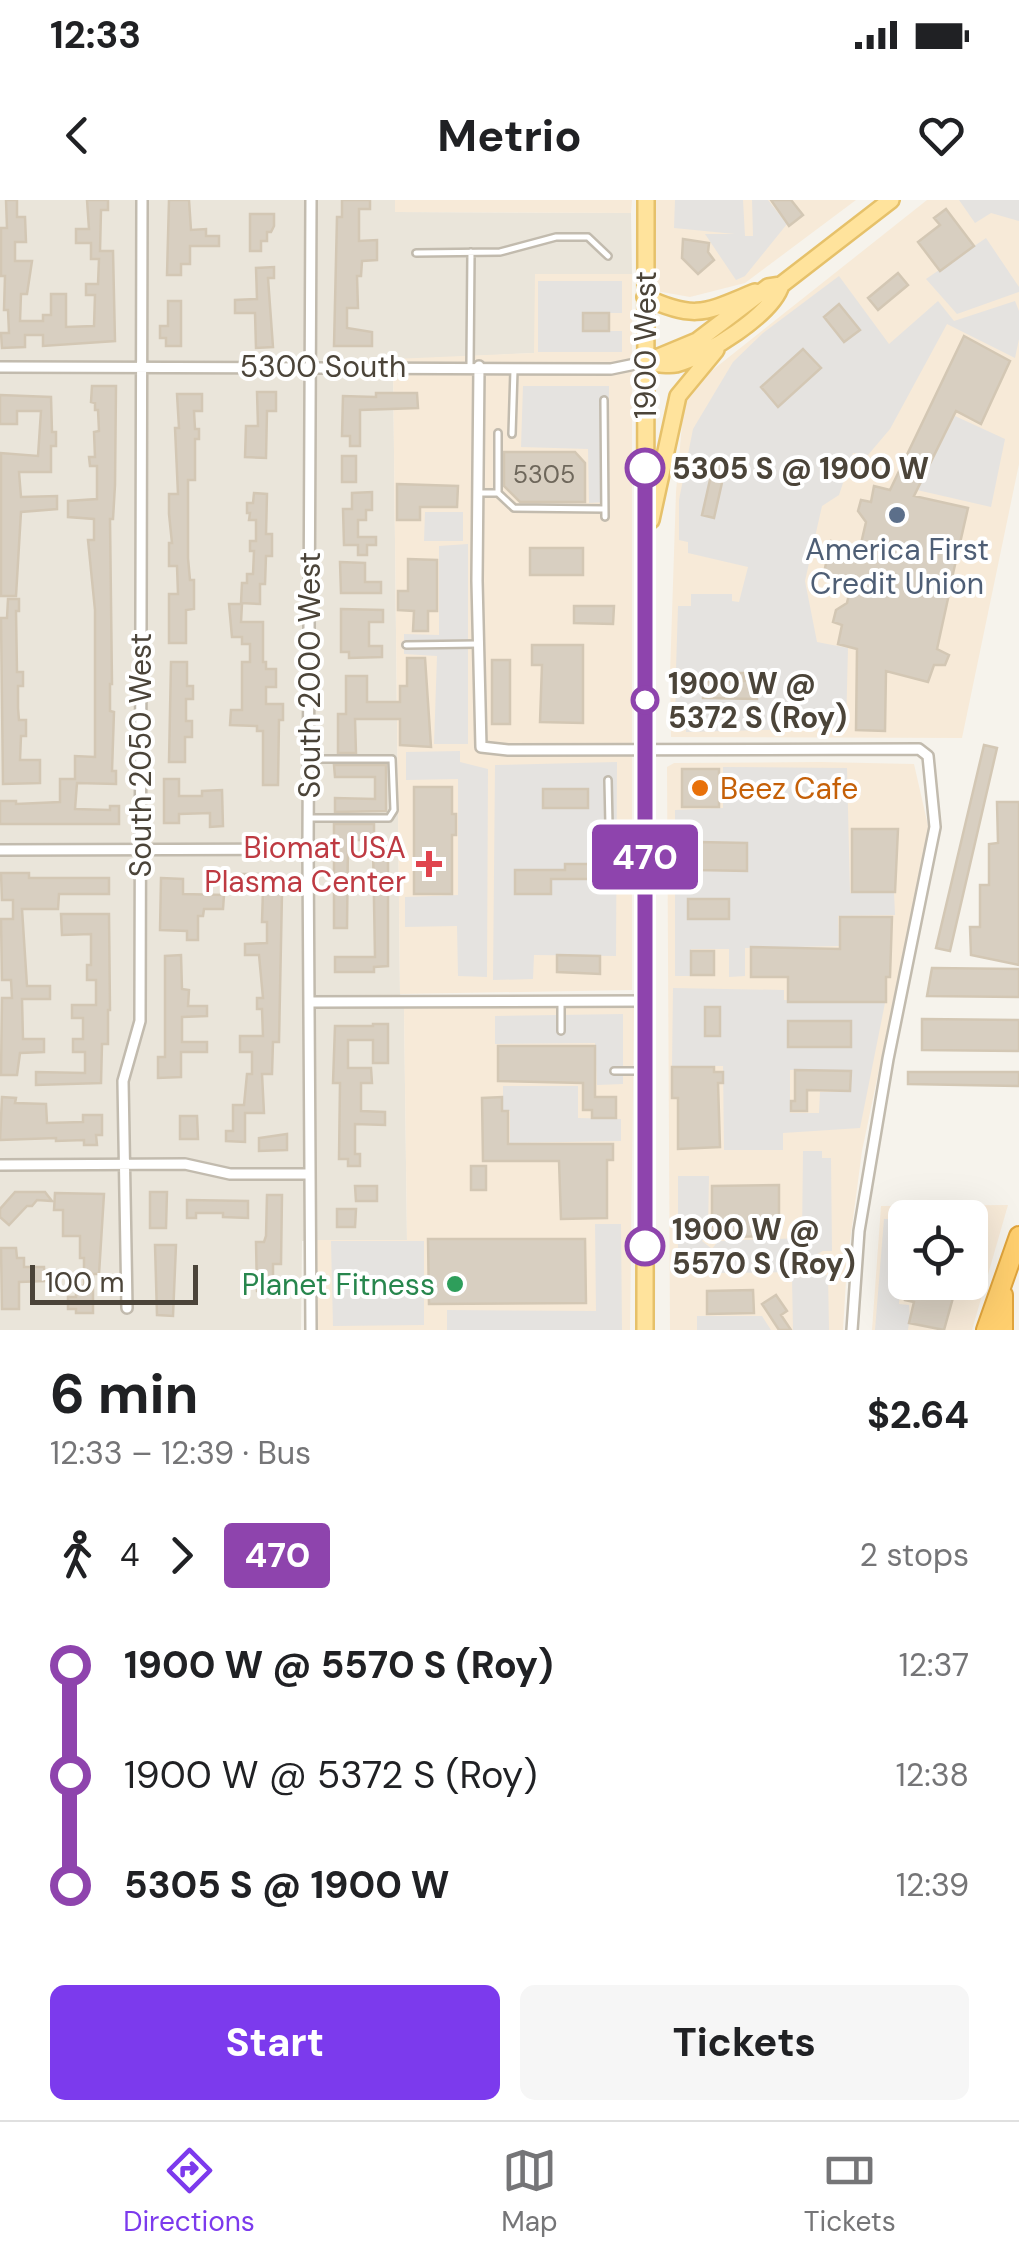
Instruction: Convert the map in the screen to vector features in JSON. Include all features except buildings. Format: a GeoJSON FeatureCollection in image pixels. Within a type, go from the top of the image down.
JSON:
{"type":"FeatureCollection","features":[{"type":"Feature","properties":{"kind":"highway"},"geometry":{"type":"LineString","coordinates":[[986,1330],[1019,1236]]}},
{"type":"Feature","properties":{"kind":"highway"},"geometry":{"type":"LineString","coordinates":[[1003,1330],[1004,1275]]}},
{"type":"Feature","properties":{"kind":"main road","name":"1900 West"},"geometry":{"type":"LineString","coordinates":[[645,1330],[646,200]]}},
{"type":"Feature","properties":{"kind":"main road"},"geometry":{"type":"LineString","coordinates":[[645,362],[697,341],[891,200]]}},
{"type":"Feature","properties":{"kind":"main road"},"geometry":{"type":"LineString","coordinates":[[646,297],[686,313],[706,311],[775,286]]}},
{"type":"Feature","properties":{"kind":"main road"},"geometry":{"type":"LineString","coordinates":[[645,549],[678,396],[724,341],[778,297],[775,286]]}},
{"type":"Feature","properties":{"kind":"main road"},"geometry":{"type":"LineString","coordinates":[[645,362],[673,365],[724,341]]}},
{"type":"Feature","properties":{"kind":"street","name":"South 2050 West"},"geometry":{"type":"LineString","coordinates":[[127,1308],[123,1080],[140,1021],[142,200]]}},
{"type":"Feature","properties":{"kind":"street","name":"South 2000 West"},"geometry":{"type":"LineString","coordinates":[[311,200],[311,1330]]}},
{"type":"Feature","properties":{"kind":"street","name":"5300 South"},"geometry":{"type":"LineString","coordinates":[[0,366],[611,369],[645,362]]}},
{"type":"Feature","properties":{"kind":"street"},"geometry":{"type":"LineString","coordinates":[[474,366],[481,747],[920,749],[928,756],[934,827],[872,1154],[860,1231],[852,1330]]}},
{"type":"Feature","properties":{"kind":"street"},"geometry":{"type":"LineString","coordinates":[[0,850],[308,849]]}},
{"type":"Feature","properties":{"kind":"street"},"geometry":{"type":"LineString","coordinates":[[309,1002],[645,1001]]}},
{"type":"Feature","properties":{"kind":"street"},"geometry":{"type":"LineString","coordinates":[[0,1165],[185,1164],[230,1174],[310,1174]]}},
{"type":"Feature","properties":{"kind":"lane"},"geometry":{"type":"LineString","coordinates":[[416,253],[500,252],[556,238],[588,238],[608,256]]}},
{"type":"Feature","properties":{"kind":"lane"},"geometry":{"type":"LineString","coordinates":[[471,252],[474,366]]}},
{"type":"Feature","properties":{"kind":"lane"},"geometry":{"type":"LineString","coordinates":[[512,434],[514,367]]}},
{"type":"Feature","properties":{"kind":"lane"},"geometry":{"type":"LineString","coordinates":[[478,493],[498,493],[514,508],[604,513],[604,400]]}},
{"type":"Feature","properties":{"kind":"lane"},"geometry":{"type":"LineString","coordinates":[[498,434],[498,493]]}},
{"type":"Feature","properties":{"kind":"lane"},"geometry":{"type":"LineString","coordinates":[[406,645],[478,644]]}},
{"type":"Feature","properties":{"kind":"lane"},"geometry":{"type":"LineString","coordinates":[[308,818],[389,818],[394,810],[392,759],[309,759]]}},
{"type":"Feature","properties":{"kind":"lane"},"geometry":{"type":"LineString","coordinates":[[608,780],[609,825]]}},
{"type":"Feature","properties":{"kind":"lane"},"geometry":{"type":"LineString","coordinates":[[561,1000],[561,1030]]}},
{"type":"Feature","properties":{"kind":"lane"},"geometry":{"type":"LineString","coordinates":[[614,1071],[645,1071]]}},
{"type":"Feature","properties":{"kind":"shaded area"},"geometry":{"type":"Polygon","coordinates":[[[0,200],[395,200],[395,212],[631,213],[632,274],[535,275],[535,353],[393,360],[400,994],[404,1008],[407,1241],[302,1241],[301,1330],[0,1330],[0,200]]]}},
{"type":"Feature","properties":{"kind":"shaded area"},"geometry":{"type":"Polygon","coordinates":[[[395,200],[632,200],[631,213],[395,212],[395,200]]]}},
{"type":"Feature","properties":{"kind":"shaded area"},"geometry":{"type":"Polygon","coordinates":[[[656,200],[856,200],[745,283],[690,297],[656,291],[656,200]]]}},
{"type":"Feature","properties":{"kind":"shaded area"},"geometry":{"type":"Polygon","coordinates":[[[675,200],[743,200],[745,236],[753,236],[752,200],[768,200],[787,224],[745,276],[736,280],[705,234],[735,234],[674,228],[675,200]]]}},
{"type":"Feature","properties":{"kind":"shaded area"},"geometry":{"type":"Polygon","coordinates":[[[927,200],[1019,200],[1019,464],[962,738],[671,737],[676,492],[684,402],[700,380],[927,200]]]}},
{"type":"Feature","properties":{"kind":"shaded area"},"geometry":{"type":"Polygon","coordinates":[[[959,200],[1019,200],[1019,221],[991,213],[975,223],[959,200]]]}},
{"type":"Feature","properties":{"kind":"shaded area"},"geometry":{"type":"Polygon","coordinates":[[[986,238],[1019,292],[957,314],[926,279],[986,238]]]}},
{"type":"Feature","properties":{"kind":"shaded area"},"geometry":{"type":"Polygon","coordinates":[[[535,274],[632,274],[632,990],[400,994],[393,359],[534,353],[535,274]]]}},
{"type":"Feature","properties":{"kind":"shaded area"},"geometry":{"type":"Polygon","coordinates":[[[839,276],[889,344],[938,301],[954,321],[1015,301],[1019,339],[1015,358],[947,324],[890,429],[868,455],[853,453],[839,495],[822,506],[805,581],[817,642],[848,648],[846,728],[686,732],[686,721],[675,721],[676,682],[685,681],[684,670],[676,669],[678,606],[691,606],[691,594],[732,594],[732,601],[739,602],[748,567],[688,553],[688,542],[679,540],[679,500],[693,429],[733,362],[763,333],[839,276]]]}},
{"type":"Feature","properties":{"kind":"shaded area"},"geometry":{"type":"Polygon","coordinates":[[[538,281],[622,281],[622,313],[583,313],[583,331],[622,331],[622,352],[538,352],[538,281]]]}},
{"type":"Feature","properties":{"kind":"shaded area"},"geometry":{"type":"Polygon","coordinates":[[[523,386],[609,386],[608,502],[589,503],[588,449],[521,447],[523,386]]]}},
{"type":"Feature","properties":{"kind":"shaded area"},"geometry":{"type":"Polygon","coordinates":[[[955,416],[1005,439],[991,507],[917,490],[955,416]]]}},
{"type":"Feature","properties":{"kind":"shaded area"},"geometry":{"type":"Polygon","coordinates":[[[425,512],[463,512],[463,541],[424,541],[425,512]]]}},
{"type":"Feature","properties":{"kind":"shaded area"},"geometry":{"type":"Polygon","coordinates":[[[468,544],[468,744],[434,744],[437,656],[404,654],[404,634],[439,635],[439,546],[468,544]]]}},
{"type":"Feature","properties":{"kind":"shaded area"},"geometry":{"type":"Polygon","coordinates":[[[460,751],[460,762],[488,769],[487,977],[458,976],[457,926],[405,927],[405,897],[458,895],[458,779],[406,780],[406,752],[460,751]]]}},
{"type":"Feature","properties":{"kind":"shaded area"},"geometry":{"type":"Polygon","coordinates":[[[617,762],[616,956],[534,955],[533,979],[493,980],[495,765],[617,762]],[[565,864],[565,879],[609,878],[609,864],[565,864]],[[516,870],[516,894],[551,893],[551,870],[516,870]]]}},
{"type":"Feature","properties":{"kind":"shaded area"},"geometry":{"type":"Polygon","coordinates":[[[674,763],[914,764],[929,830],[862,1151],[843,1330],[670,1330],[667,767],[674,763]]]}},
{"type":"Feature","properties":{"kind":"shaded area"},"geometry":{"type":"Polygon","coordinates":[[[723,767],[847,768],[850,893],[894,892],[895,915],[838,916],[839,946],[745,948],[745,976],[729,977],[729,949],[691,949],[691,976],[675,976],[675,810],[723,808],[723,767]]]}},
{"type":"Feature","properties":{"kind":"shaded area"},"geometry":{"type":"Polygon","coordinates":[[[673,988],[784,990],[784,1000],[885,1003],[860,1128],[783,1133],[783,1150],[724,1150],[723,1066],[672,1066],[673,988]],[[789,1021],[788,1047],[851,1047],[850,1021],[789,1021]],[[790,1070],[790,1113],[819,1113],[820,1092],[851,1092],[851,1070],[790,1070]]]}},
{"type":"Feature","properties":{"kind":"shaded area"},"geometry":{"type":"Polygon","coordinates":[[[404,1008],[634,1008],[630,1330],[318,1330],[317,1240],[407,1240],[404,1008]]]}},
{"type":"Feature","properties":{"kind":"shaded area"},"geometry":{"type":"Polygon","coordinates":[[[623,1014],[623,1084],[597,1085],[595,1043],[495,1044],[495,1016],[623,1014]]]}},
{"type":"Feature","properties":{"kind":"shaded area"},"geometry":{"type":"Polygon","coordinates":[[[503,1086],[578,1086],[578,1118],[621,1119],[621,1141],[510,1143],[510,1111],[503,1110],[503,1086]]]}},
{"type":"Feature","properties":{"kind":"shaded area"},"geometry":{"type":"Polygon","coordinates":[[[803,1151],[822,1151],[822,1158],[831,1158],[832,1251],[823,1251],[800,1263],[799,1272],[707,1273],[706,1263],[678,1258],[678,1176],[709,1176],[708,1231],[702,1241],[712,1249],[718,1241],[802,1238],[803,1151]]]}},
{"type":"Feature","properties":{"kind":"shaded area"},"geometry":{"type":"Polygon","coordinates":[[[988,1205],[1008,1205],[988,1274],[988,1205]]]}},
{"type":"Feature","properties":{"kind":"shaded area"},"geometry":{"type":"Polygon","coordinates":[[[881,1206],[888,1206],[888,1300],[981,1300],[972,1330],[872,1330],[881,1206]]]}},
{"type":"Feature","properties":{"kind":"shaded area"},"geometry":{"type":"Polygon","coordinates":[[[884,1219],[888,1219],[888,1300],[909,1305],[910,1318],[914,1303],[905,1300],[952,1300],[944,1330],[909,1323],[908,1330],[875,1330],[884,1219]]]}},
{"type":"Feature","properties":{"kind":"shaded area"},"geometry":{"type":"Polygon","coordinates":[[[595,1224],[621,1224],[622,1330],[447,1330],[447,1310],[596,1311],[595,1224]]]}},
{"type":"Feature","properties":{"kind":"shaded area"},"geometry":{"type":"Polygon","coordinates":[[[331,1241],[424,1241],[424,1325],[333,1326],[331,1241]]]}},
{"type":"Feature","properties":{"kind":"shaded area"},"geometry":{"type":"Polygon","coordinates":[[[828,1275],[829,1330],[793,1330],[792,1278],[828,1275]]]}},
{"type":"Feature","properties":{"kind":"shaded area"},"geometry":{"type":"Polygon","coordinates":[[[697,1316],[762,1316],[771,1330],[697,1330],[697,1316]]]}},
{"type":"Feature","properties":{"kind":"bus line","name":"470"},"geometry":{"type":"LineString","coordinates":[[645,468],[645,1246]]}},
{"type":"Feature","properties":{"kind":"place","name":"5305 S @ 1900 W"},"geometry":{"type":"Point","coordinates":[645,468]}},
{"type":"Feature","properties":{"kind":"place","name":"America First Credit Union"},"geometry":{"type":"Point","coordinates":[897,515]}},
{"type":"Feature","properties":{"kind":"place","name":"1900 W @ 5372 S (Roy)"},"geometry":{"type":"Point","coordinates":[645,700]}},
{"type":"Feature","properties":{"kind":"place","name":"Beez Cafe"},"geometry":{"type":"Point","coordinates":[700,788]}},
{"type":"Feature","properties":{"kind":"place","name":"Biomat USA Plasma Center"},"geometry":{"type":"Point","coordinates":[429,864]}},
{"type":"Feature","properties":{"kind":"place","name":"1900 W @ 5570 S (Roy)"},"geometry":{"type":"Point","coordinates":[645,1246]}},
{"type":"Feature","properties":{"kind":"place","name":"Planet Fitness"},"geometry":{"type":"Point","coordinates":[455,1284]}}]}
